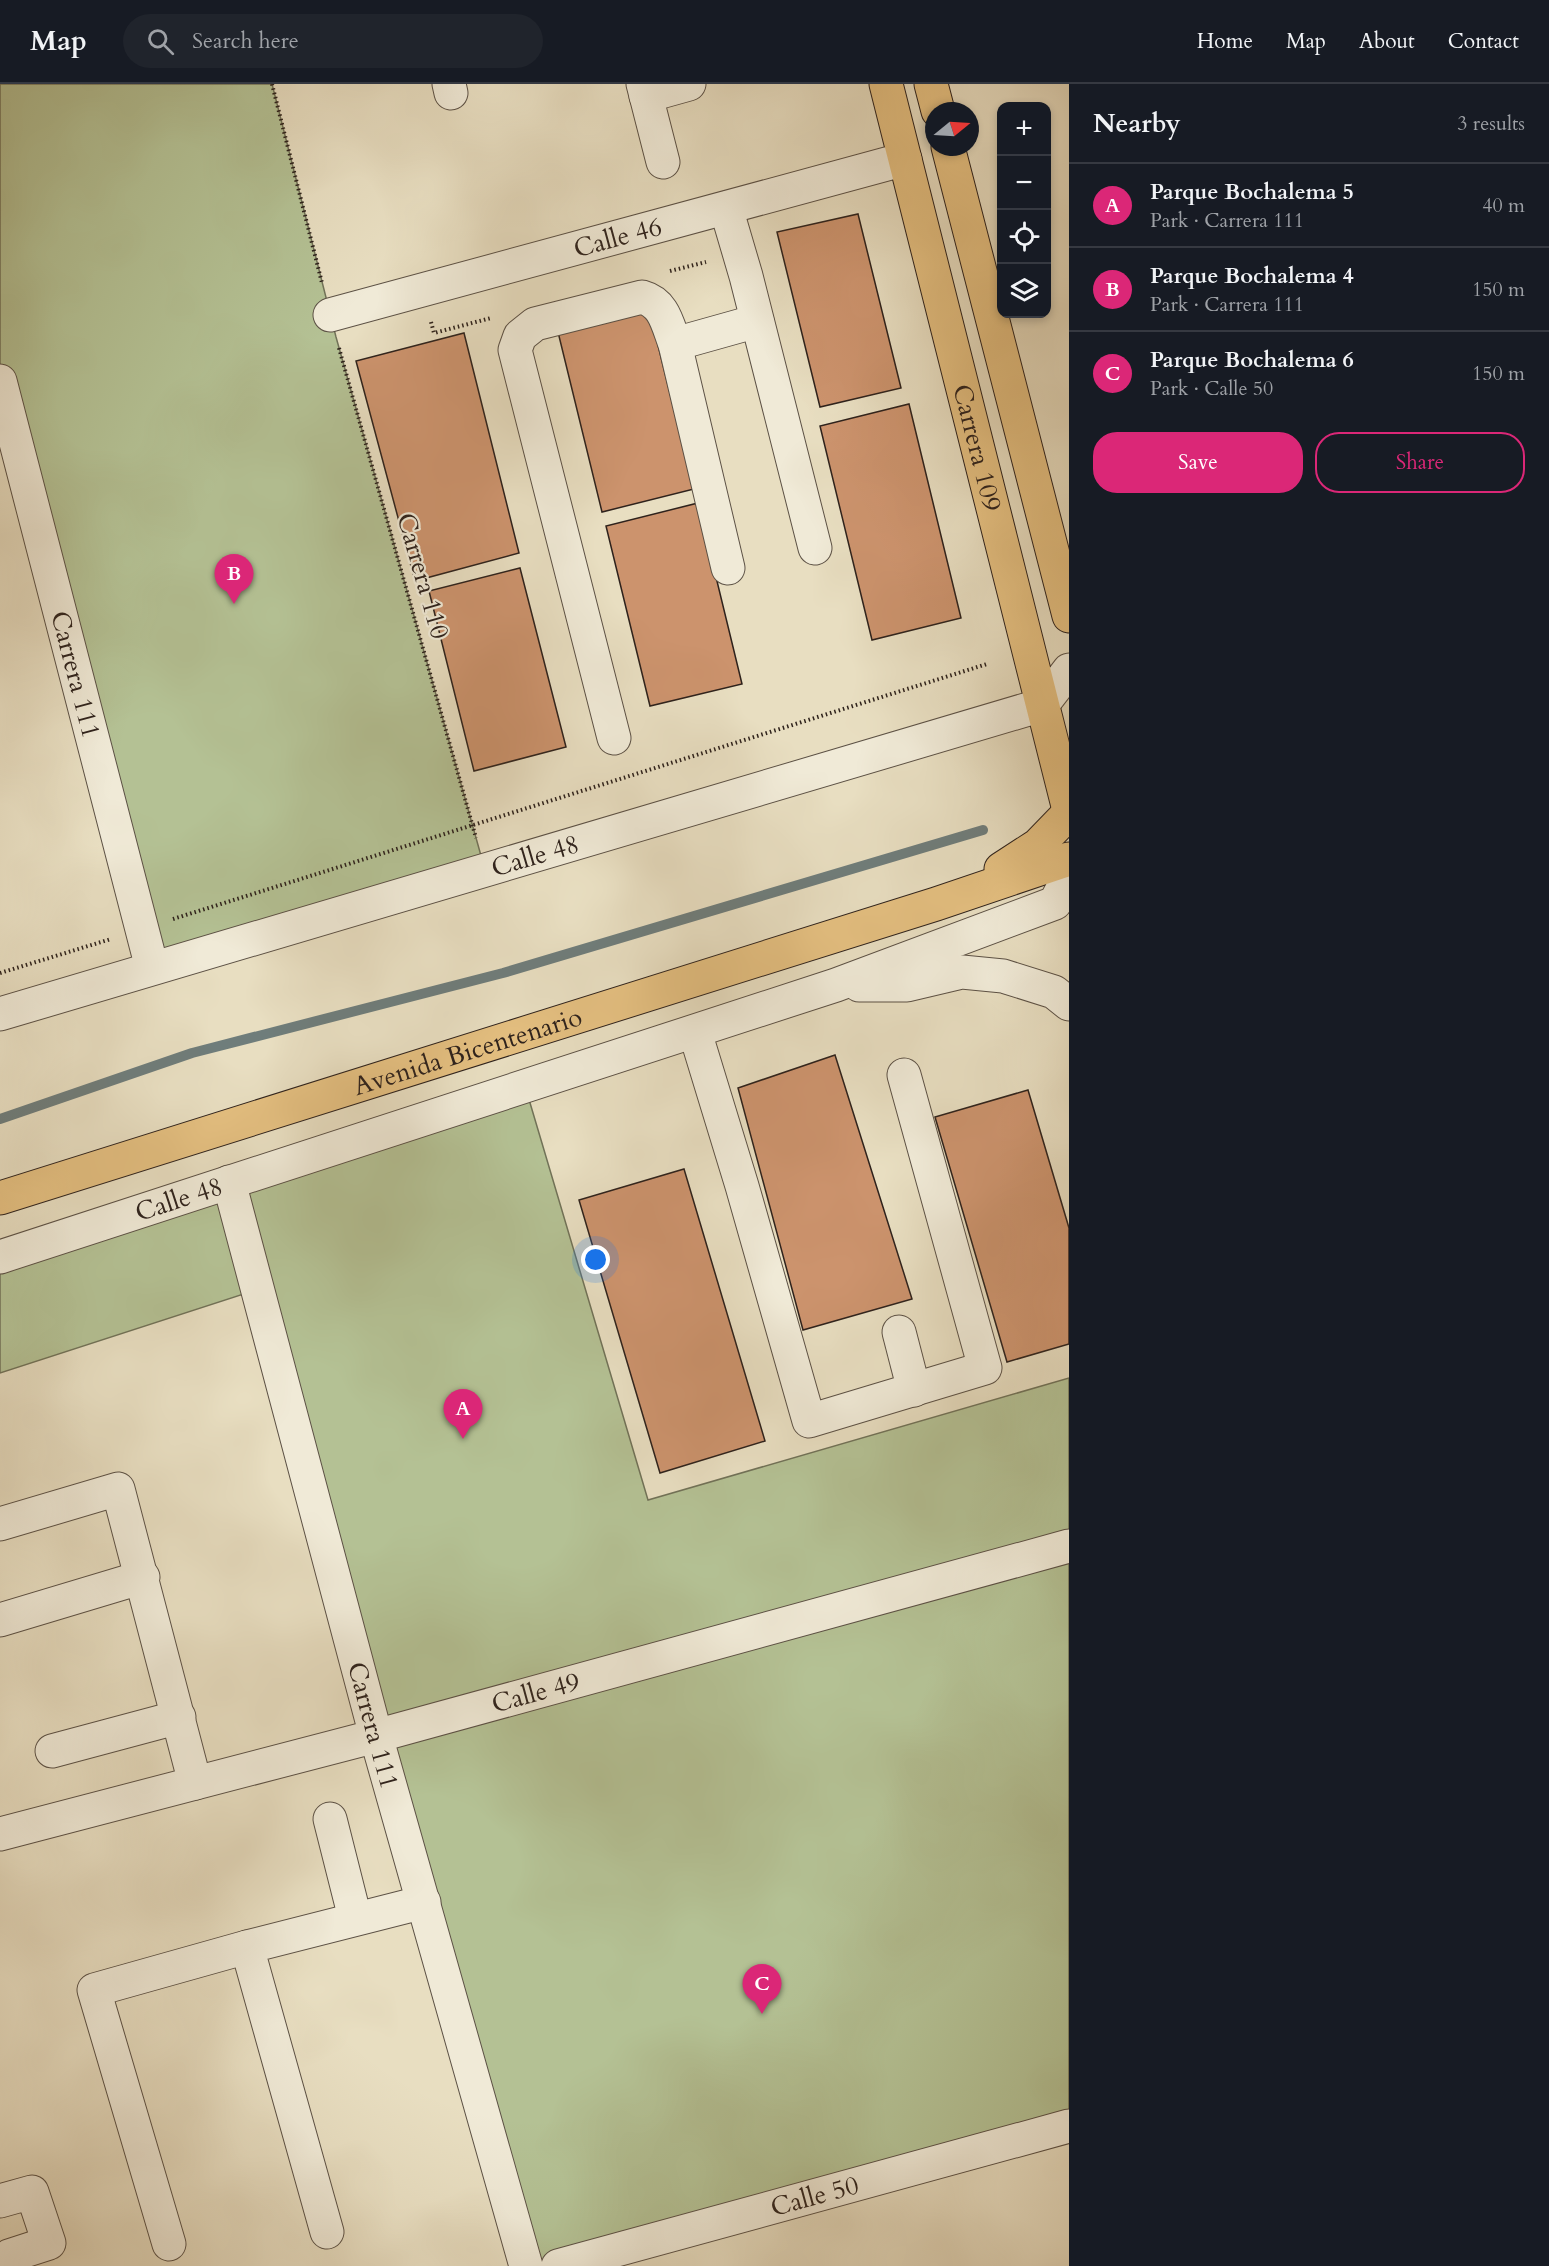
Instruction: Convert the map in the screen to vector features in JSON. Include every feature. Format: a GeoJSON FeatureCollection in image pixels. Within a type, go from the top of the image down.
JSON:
{"type":"FeatureCollection","features":[{"type":"Feature","properties":{"kind":"main road","name":"Carrera 109"},"geometry":{"type":"LineString","coordinates":[[886,84],[1056,709],[1069,812]]}},
{"type":"Feature","properties":{"kind":"main road"},"geometry":{"type":"LineString","coordinates":[[931,84],[936,102]]}},
{"type":"Feature","properties":{"kind":"main road","name":"Carrera 109"},"geometry":{"type":"LineString","coordinates":[[950,156],[1069,616]]}},
{"type":"Feature","properties":{"kind":"main road"},"geometry":{"type":"LineString","coordinates":[[1037,492],[1069,528]]}},
{"type":"Feature","properties":{"kind":"main road","name":"Avenida Bicentenario"},"geometry":{"type":"LineString","coordinates":[[936,904],[1000,870],[1038,845],[1069,812]]}},
{"type":"Feature","properties":{"kind":"main road","name":"Avenida Bicentenario"},"geometry":{"type":"LineString","coordinates":[[0,1198],[936,904],[1069,859]]}},
{"type":"Feature","properties":{"kind":"street"},"geometry":{"type":"LineString","coordinates":[[663,162],[644,90],[688,84]]}},
{"type":"Feature","properties":{"kind":"street","name":"Calle 46"},"geometry":{"type":"LineString","coordinates":[[330,314],[906,159]]}},
{"type":"Feature","properties":{"kind":"street"},"geometry":{"type":"LineString","coordinates":[[726,208],[758,321],[815,548]]}},
{"type":"Feature","properties":{"kind":"street"},"geometry":{"type":"LineString","coordinates":[[614,738],[515,350],[520,336],[535,324],[642,297],[653,300],[663,310],[675,344],[728,568]]}},
{"type":"Feature","properties":{"kind":"street"},"geometry":{"type":"LineString","coordinates":[[675,344],[758,321]]}},
{"type":"Feature","properties":{"kind":"street","name":"Carrera 111"},"geometry":{"type":"LineString","coordinates":[[0,382],[152,968]]}},
{"type":"Feature","properties":{"kind":"street"},"geometry":{"type":"LineString","coordinates":[[1056,709],[1069,670]]}},
{"type":"Feature","properties":{"kind":"street","name":"Calle 48"},"geometry":{"type":"LineString","coordinates":[[0,1014],[152,968],[1056,709]]}},
{"type":"Feature","properties":{"kind":"street","name":"Calle 48"},"geometry":{"type":"LineString","coordinates":[[0,1257],[836,986],[1055,903],[1069,876]]}},
{"type":"Feature","properties":{"kind":"street","name":"Calle 48"},"geometry":{"type":"LineString","coordinates":[[836,986],[907,984],[962,972],[1004,976],[1054,992],[1069,1004]]}},
{"type":"Feature","properties":{"kind":"street"},"geometry":{"type":"LineString","coordinates":[[695,1032],[809,1421],[985,1368],[904,1075]]}},
{"type":"Feature","properties":{"kind":"street","name":"Carrera 111"},"geometry":{"type":"LineString","coordinates":[[229,1182],[376,1736],[526,2266]]}},
{"type":"Feature","properties":{"kind":"street"},"geometry":{"type":"LineString","coordinates":[[899,1332],[914,1390]]}},
{"type":"Feature","properties":{"kind":"street"},"geometry":{"type":"LineString","coordinates":[[0,1524],[118,1489],[143,1577],[195,1783]]}},
{"type":"Feature","properties":{"kind":"street","name":"Calle 49"},"geometry":{"type":"LineString","coordinates":[[0,1834],[376,1736],[1069,1546]]}},
{"type":"Feature","properties":{"kind":"street"},"geometry":{"type":"LineString","coordinates":[[0,1620],[143,1577]]}},
{"type":"Feature","properties":{"kind":"street"},"geometry":{"type":"LineString","coordinates":[[52,1751],[179,1717]]}},
{"type":"Feature","properties":{"kind":"street"},"geometry":{"type":"LineString","coordinates":[[330,1819],[355,1918]]}},
{"type":"Feature","properties":{"kind":"street"},"geometry":{"type":"LineString","coordinates":[[169,2244],[94,1990],[355,1918],[424,1902]]}},
{"type":"Feature","properties":{"kind":"street"},"geometry":{"type":"LineString","coordinates":[[247,1947],[327,2232]]}},
{"type":"Feature","properties":{"kind":"street","name":"Calle 50"},"geometry":{"type":"LineString","coordinates":[[558,2266],[1069,2126]]}},
{"type":"Feature","properties":{"kind":"street"},"geometry":{"type":"LineString","coordinates":[[0,2201],[32,2192],[49,2243],[9,2256]]}},
{"type":"Feature","properties":{"kind":"path","name":"Carrera 110"},"geometry":{"type":"LineString","coordinates":[[272,84],[330,314],[472,825]]}},
{"type":"Feature","properties":{"kind":"path"},"geometry":{"type":"LineString","coordinates":[[0,973],[987,664]]}},
{"type":"Feature","properties":{"kind":"green space"},"geometry":{"type":"Polygon","coordinates":[[[0,84],[272,84],[336,337],[485,870],[152,968],[0,381],[0,84]]]}},
{"type":"Feature","properties":{"kind":"green space"},"geometry":{"type":"Polygon","coordinates":[[[525,1086],[648,1500],[1069,1378],[1069,2126],[558,2266],[526,2266],[256,1290],[0,1373],[0,1257],[525,1086]]]}},
{"type":"Feature","properties":{"kind":"building"},"geometry":{"type":"Polygon","coordinates":[[[858,214],[901,388],[820,407],[777,232],[858,214]]]}},
{"type":"Feature","properties":{"kind":"building"},"geometry":{"type":"Polygon","coordinates":[[[649,309],[694,489],[602,512],[558,332],[649,309]]]}},
{"type":"Feature","properties":{"kind":"building"},"geometry":{"type":"Polygon","coordinates":[[[464,333],[519,553],[415,581],[356,361],[464,333]]]}},
{"type":"Feature","properties":{"kind":"building"},"geometry":{"type":"Polygon","coordinates":[[[909,404],[961,618],[872,640],[820,426],[909,404]]]}},
{"type":"Feature","properties":{"kind":"building"},"geometry":{"type":"Polygon","coordinates":[[[698,503],[742,684],[650,706],[606,526],[698,503]]]}},
{"type":"Feature","properties":{"kind":"building"},"geometry":{"type":"Polygon","coordinates":[[[520,568],[566,747],[474,771],[429,591],[520,568]]]}},
{"type":"Feature","properties":{"kind":"building"},"geometry":{"type":"Polygon","coordinates":[[[835,1055],[912,1299],[803,1330],[738,1088],[835,1055]]]}},
{"type":"Feature","properties":{"kind":"building"},"geometry":{"type":"Polygon","coordinates":[[[1028,1090],[1069,1228],[1069,1344],[1007,1362],[935,1117],[1028,1090]]]}},
{"type":"Feature","properties":{"kind":"building"},"geometry":{"type":"Polygon","coordinates":[[[684,1169],[765,1441],[660,1473],[579,1200],[684,1169]]]}},
{"type":"Feature","properties":{"kind":"waterway"},"geometry":{"type":"LineString","coordinates":[[0,1119],[192,1053],[503,973],[983,830]]}},
{"type":"Feature","properties":{"kind":"place","name":"Parque Bochalema 4"},"geometry":{"type":"Point","coordinates":[234,604]}},
{"type":"Feature","properties":{"kind":"place","name":"Parque Bochalema 5"},"geometry":{"type":"Point","coordinates":[463,1439]}},
{"type":"Feature","properties":{"kind":"place","name":"Parque Bochalema 6"},"geometry":{"type":"Point","coordinates":[762,2014]}}]}
